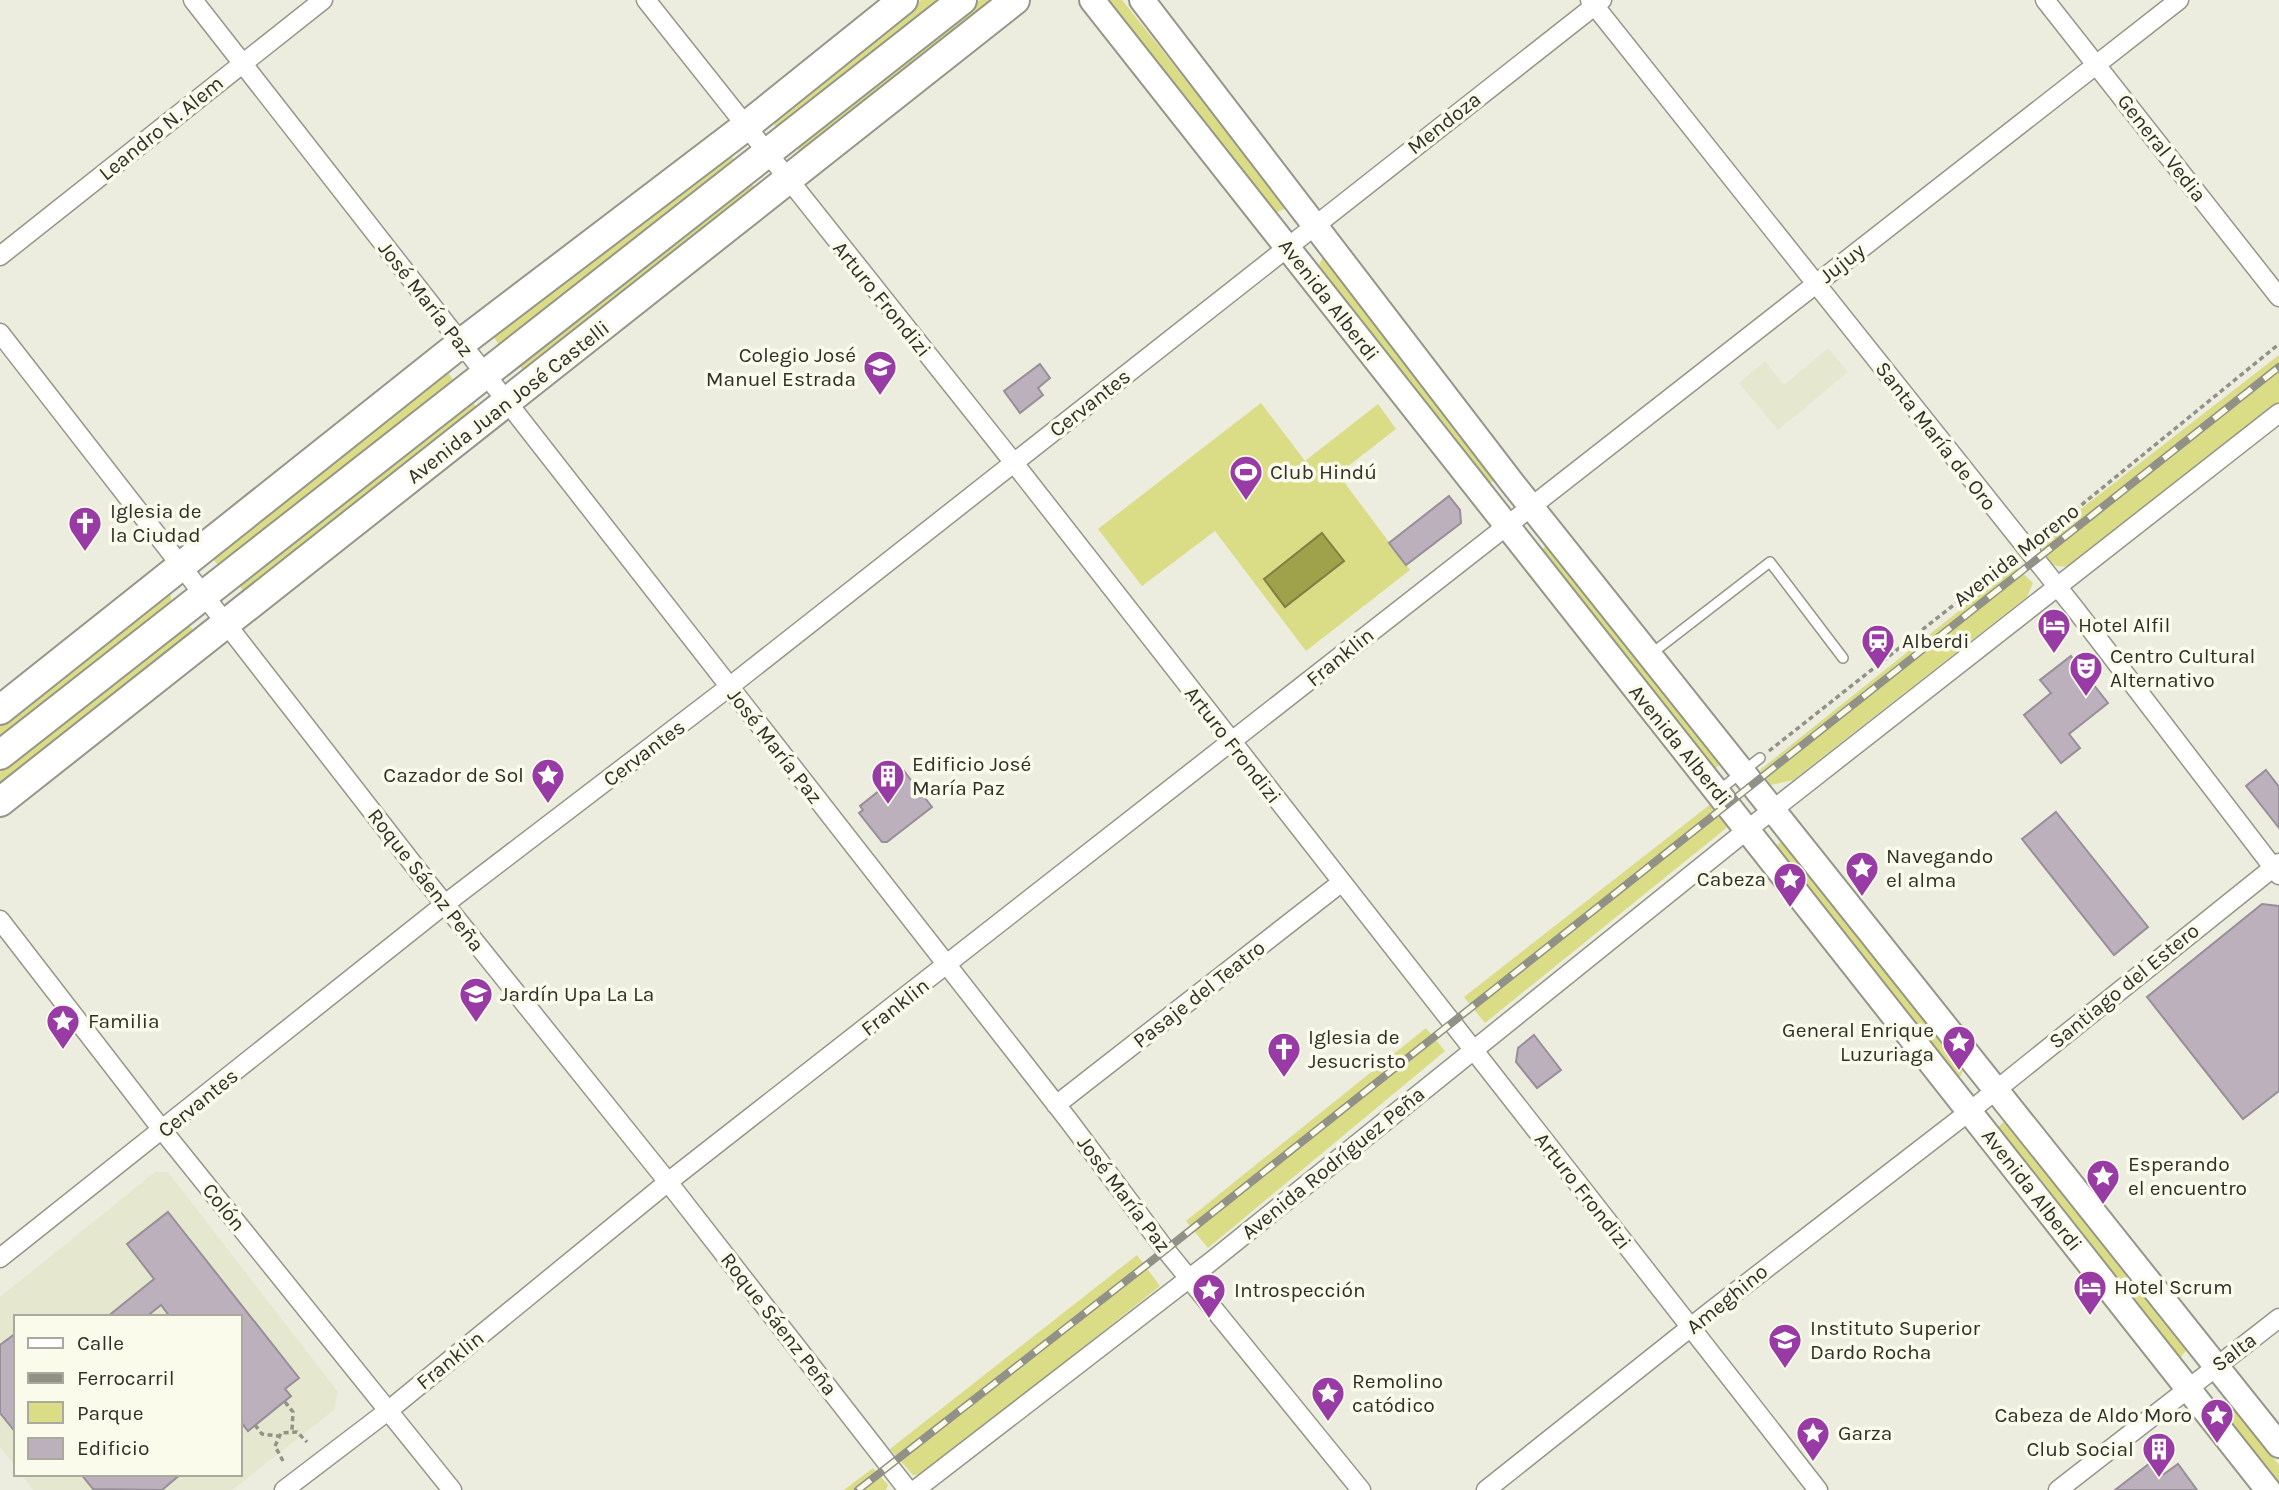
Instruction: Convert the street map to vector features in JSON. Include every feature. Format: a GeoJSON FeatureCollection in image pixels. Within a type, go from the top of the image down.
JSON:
{"type":"FeatureCollection","features":[{"type":"Feature","properties":{"kind":"main road"},"geometry":{"type":"LineString","coordinates":[[0,710],[460,344],[746,127],[903,0]]}},
{"type":"Feature","properties":{"kind":"main road","name":"Avenida Juan José Castelli"},"geometry":{"type":"LineString","coordinates":[[0,755],[962,0]]}},
{"type":"Feature","properties":{"kind":"main road","name":"Avenida Juan José Castelli"},"geometry":{"type":"LineString","coordinates":[[0,802],[789,182],[1015,0]]}},
{"type":"Feature","properties":{"kind":"main road","name":"Avenida Alberdi"},"geometry":{"type":"LineString","coordinates":[[1092,0],[2268,1490]]}},
{"type":"Feature","properties":{"kind":"main road","name":"Avenida Alberdi"},"geometry":{"type":"LineString","coordinates":[[1142,0],[1531,506],[1650,656],[1752,765],[1773,810],[2279,1445]]}},
{"type":"Feature","properties":{"kind":"street","name":"José María Paz"},"geometry":{"type":"LineString","coordinates":[[193,0],[1189,1278],[1361,1490]]}},
{"type":"Feature","properties":{"kind":"street","name":"Leandro N. Alem"},"geometry":{"type":"LineString","coordinates":[[0,256],[323,0]]}},
{"type":"Feature","properties":{"kind":"street","name":"Arturo Frondizi"},"geometry":{"type":"LineString","coordinates":[[646,0],[1014,463],[1818,1490]]}},
{"type":"Feature","properties":{"kind":"street","name":"General Vedia"},"geometry":{"type":"LineString","coordinates":[[2045,0],[2279,297]]}},
{"type":"Feature","properties":{"kind":"street","name":"Jujuy"},"geometry":{"type":"LineString","coordinates":[[1506,525],[2179,0]]}},
{"type":"Feature","properties":{"kind":"street","name":"Mendoza"},"geometry":{"type":"LineString","coordinates":[[1287,246],[1596,2]]}},
{"type":"Feature","properties":{"kind":"street","name":"Santa María de Oro"},"geometry":{"type":"LineString","coordinates":[[1596,2],[2277,868]]}},
{"type":"Feature","properties":{"kind":"street","name":"Cervantes"},"geometry":{"type":"LineString","coordinates":[[0,1258],[445,904],[729,687],[1287,246]]}},
{"type":"Feature","properties":{"kind":"street","name":"Roque Sáenz Peña"},"geometry":{"type":"LineString","coordinates":[[0,333],[226,625],[668,1182],[908,1490]]}},
{"type":"Feature","properties":{"kind":"street"},"geometry":{"type":"LineString","coordinates":[[1747,830],[2279,413]]}},
{"type":"Feature","properties":{"kind":"street","name":"Franklin"},"geometry":{"type":"LineString","coordinates":[[284,1490],[388,1410],[668,1182],[1232,744],[1506,525]]}},
{"type":"Feature","properties":{"kind":"street","name":"Avenida Rodríguez Peña"},"geometry":{"type":"LineString","coordinates":[[915,1490],[1189,1278],[1747,830]]}},
{"type":"Feature","properties":{"kind":"street","name":"Santiago del Estero"},"geometry":{"type":"LineString","coordinates":[[1970,1111],[2277,868]]}},
{"type":"Feature","properties":{"kind":"street","name":"Pasaje del Teatro"},"geometry":{"type":"LineString","coordinates":[[1056,1105],[1342,882]]}},
{"type":"Feature","properties":{"kind":"street","name":"Colón"},"geometry":{"type":"LineString","coordinates":[[0,920],[163,1131],[453,1490]]}},
{"type":"Feature","properties":{"kind":"street","name":"Ameghino"},"geometry":{"type":"LineString","coordinates":[[1486,1490],[1970,1111]]}},
{"type":"Feature","properties":{"kind":"street","name":"Salta"},"geometry":{"type":"LineString","coordinates":[[2058,1490],[2279,1318]]}},
{"type":"Feature","properties":{"kind":"lane"},"geometry":{"type":"LineString","coordinates":[[1650,656],[1770,562],[1843,658]]}},
{"type":"Feature","properties":{"kind":"lane"},"geometry":{"type":"LineString","coordinates":[[1718,791],[1752,765]]}},
{"type":"Feature","properties":{"kind":"path","name":"Avenida Moreno"},"geometry":{"type":"LineString","coordinates":[[1752,765],[2003,563],[2025,550],[2279,344]]}},
{"type":"Feature","properties":{"kind":"path"},"geometry":{"type":"LineString","coordinates":[[285,1402],[293,1412],[292,1430]]}},
{"type":"Feature","properties":{"kind":"path"},"geometry":{"type":"LineString","coordinates":[[255,1426],[262,1434],[278,1436],[292,1430]]}},
{"type":"Feature","properties":{"kind":"path"},"geometry":{"type":"LineString","coordinates":[[292,1430],[307,1442]]}},
{"type":"Feature","properties":{"kind":"path"},"geometry":{"type":"LineString","coordinates":[[278,1436],[275,1446],[283,1461]]}},
{"type":"Feature","properties":{"kind":"shaded area"},"geometry":{"type":"Polygon","coordinates":[[[1828,348],[1848,372],[1778,430],[1739,383],[1765,361],[1784,385],[1828,348]]]}},
{"type":"Feature","properties":{"kind":"shaded area"},"geometry":{"type":"Polygon","coordinates":[[[1322,533],[1344,561],[1285,607],[1264,579],[1322,533]]]}},
{"type":"Feature","properties":{"kind":"shaded area"},"geometry":{"type":"Polygon","coordinates":[[[155,1172],[168,1172],[338,1392],[334,1410],[232,1490],[33,1490],[22,1476],[242,1476],[242,1315],[14,1315],[14,1464],[0,1447],[0,1297],[155,1172]]]}},
{"type":"Feature","properties":{"kind":"green space"},"geometry":{"type":"Polygon","coordinates":[[[921,0],[943,0],[777,127],[772,122],[774,116],[921,0]]]}},
{"type":"Feature","properties":{"kind":"green space"},"geometry":{"type":"Polygon","coordinates":[[[980,0],[999,0],[800,154],[795,145],[980,0]]]}},
{"type":"Feature","properties":{"kind":"green space"},"geometry":{"type":"Polygon","coordinates":[[[1103,0],[1122,0],[1284,203],[1284,209],[1272,214],[1103,0]]]}},
{"type":"Feature","properties":{"kind":"green space"},"geometry":{"type":"Polygon","coordinates":[[[730,155],[735,161],[508,343],[499,345],[494,337],[497,329],[730,155]]]}},
{"type":"Feature","properties":{"kind":"green space"},"geometry":{"type":"Polygon","coordinates":[[[751,183],[755,189],[525,371],[519,366],[519,361],[751,183]]]}},
{"type":"Feature","properties":{"kind":"green space"},"geometry":{"type":"Polygon","coordinates":[[[1323,257],[1329,258],[1497,478],[1488,485],[1318,267],[1323,257]]]}},
{"type":"Feature","properties":{"kind":"green space"},"geometry":{"type":"Polygon","coordinates":[[[2279,355],[2279,402],[2071,566],[2051,564],[2036,551],[2037,543],[2279,355]]]}},
{"type":"Feature","properties":{"kind":"green space"},"geometry":{"type":"Polygon","coordinates":[[[448,372],[453,380],[452,386],[222,563],[218,565],[213,559],[214,554],[441,373],[448,372]]]}},
{"type":"Feature","properties":{"kind":"green space"},"geometry":{"type":"Polygon","coordinates":[[[466,402],[473,402],[478,410],[245,593],[239,585],[240,580],[466,402]]]}},
{"type":"Feature","properties":{"kind":"green space","name":"Club Hindú"},"geometry":{"type":"Polygon","coordinates":[[[1261,403],[1305,461],[1378,404],[1396,429],[1338,474],[1410,570],[1306,651],[1215,531],[1142,586],[1098,529],[1261,403]]]}},
{"type":"Feature","properties":{"kind":"green space"},"geometry":{"type":"Polygon","coordinates":[[[1551,542],[1724,762],[1713,770],[1540,551],[1551,542]]]}},
{"type":"Feature","properties":{"kind":"green space"},"geometry":{"type":"Polygon","coordinates":[[[2015,566],[2033,583],[2027,597],[1793,780],[1771,785],[1760,770],[2015,566]]]}},
{"type":"Feature","properties":{"kind":"green space"},"geometry":{"type":"Polygon","coordinates":[[[170,594],[173,607],[0,740],[0,724],[164,595],[170,594]]]}},
{"type":"Feature","properties":{"kind":"green space"},"geometry":{"type":"Polygon","coordinates":[[[190,626],[195,633],[0,791],[0,772],[183,627],[190,626]]]}},
{"type":"Feature","properties":{"kind":"green space"},"geometry":{"type":"Polygon","coordinates":[[[1712,803],[1730,825],[1485,1023],[1464,997],[1712,803]]]}},
{"type":"Feature","properties":{"kind":"green space"},"geometry":{"type":"Polygon","coordinates":[[[1783,840],[1964,1068],[1960,1077],[1955,1076],[1778,854],[1777,845],[1783,840]]]}},
{"type":"Feature","properties":{"kind":"green space"},"geometry":{"type":"Polygon","coordinates":[[[1426,1028],[1445,1051],[1208,1248],[1186,1221],[1426,1028]]]}},
{"type":"Feature","properties":{"kind":"green space"},"geometry":{"type":"Polygon","coordinates":[[[2004,1122],[2186,1351],[2180,1358],[1997,1128],[2004,1122]]]}},
{"type":"Feature","properties":{"kind":"green space"},"geometry":{"type":"Polygon","coordinates":[[[1137,1255],[1160,1286],[924,1474],[913,1475],[890,1449],[1137,1255]]]}},
{"type":"Feature","properties":{"kind":"green space"},"geometry":{"type":"Polygon","coordinates":[[[2226,1401],[2279,1465],[2279,1488],[2219,1413],[2219,1406],[2226,1401]]]}},
{"type":"Feature","properties":{"kind":"green space"},"geometry":{"type":"Polygon","coordinates":[[[873,1468],[888,1485],[886,1490],[844,1490],[873,1468]]]}},
{"type":"Feature","properties":{"kind":"building"},"geometry":{"type":"Polygon","coordinates":[[[1040,364],[1050,378],[1038,388],[1043,395],[1020,413],[1004,391],[1040,364]]]}},
{"type":"Feature","properties":{"kind":"building"},"geometry":{"type":"Polygon","coordinates":[[[1449,496],[1460,510],[1461,523],[1406,565],[1389,543],[1449,496]]]}},
{"type":"Feature","properties":{"kind":"building"},"geometry":{"type":"Polygon","coordinates":[[[2071,656],[2108,703],[2069,734],[2080,748],[2061,763],[2024,715],[2051,693],[2040,680],[2071,656]]]}},
{"type":"Feature","properties":{"kind":"building"},"geometry":{"type":"Polygon","coordinates":[[[2266,770],[2279,787],[2279,828],[2246,786],[2266,770]]]}},
{"type":"Feature","properties":{"kind":"building","name":"Edificio José María Paz"},"geometry":{"type":"Polygon","coordinates":[[[904,771],[932,807],[887,842],[882,842],[859,813],[863,810],[860,806],[904,771]]]}},
{"type":"Feature","properties":{"kind":"building"},"geometry":{"type":"Polygon","coordinates":[[[2056,812],[2148,927],[2114,955],[2022,839],[2056,812]]]}},
{"type":"Feature","properties":{"kind":"building"},"geometry":{"type":"Polygon","coordinates":[[[2262,904],[2279,906],[2279,1091],[2243,1119],[2147,997],[2262,904]]]}},
{"type":"Feature","properties":{"kind":"building"},"geometry":{"type":"Polygon","coordinates":[[[1534,1035],[1561,1070],[1537,1088],[1516,1062],[1518,1048],[1534,1035]]]}},
{"type":"Feature","properties":{"kind":"building"},"geometry":{"type":"Polygon","coordinates":[[[168,1212],[299,1378],[285,1389],[291,1396],[248,1431],[242,1424],[242,1315],[168,1315],[161,1305],[148,1315],[109,1315],[154,1279],[127,1244],[168,1212]]]}},
{"type":"Feature","properties":{"kind":"building"},"geometry":{"type":"Polygon","coordinates":[[[14,1334],[14,1430],[0,1413],[0,1345],[14,1334]]]}},
{"type":"Feature","properties":{"kind":"building","name":"Club Social"},"geometry":{"type":"Polygon","coordinates":[[[2154,1460],[2164,1474],[2178,1464],[2197,1490],[2115,1490],[2154,1460]]]}},
{"type":"Feature","properties":{"kind":"building"},"geometry":{"type":"Polygon","coordinates":[[[83,1476],[179,1476],[162,1490],[93,1489],[83,1476]]]}},
{"type":"Feature","properties":{"kind":"railway"},"geometry":{"type":"LineString","coordinates":[[858,1490],[1149,1263],[2279,367]]}},
{"type":"Feature","properties":{"kind":"place","name":"Colegio José Manuel Estrada"},"geometry":{"type":"Point","coordinates":[880,397]}},
{"type":"Feature","properties":{"kind":"place","name":"Club Hindú"},"geometry":{"type":"Point","coordinates":[1246,502]}},
{"type":"Feature","properties":{"kind":"place","name":"Iglesia de la Ciudad"},"geometry":{"type":"Point","coordinates":[85,553]}},
{"type":"Feature","properties":{"kind":"place","name":"Hotel Alfil"},"geometry":{"type":"Point","coordinates":[2054,655]}},
{"type":"Feature","properties":{"kind":"place","name":"Alberdi"},"geometry":{"type":"Point","coordinates":[1878,671]}},
{"type":"Feature","properties":{"kind":"place","name":"Centro Cultural Alternativo"},"geometry":{"type":"Point","coordinates":[2086,698]}},
{"type":"Feature","properties":{"kind":"place","name":"Cazador de Sol"},"geometry":{"type":"Point","coordinates":[548,805]}},
{"type":"Feature","properties":{"kind":"place","name":"Edificio José María Paz"},"geometry":{"type":"Point","coordinates":[888,806]}},
{"type":"Feature","properties":{"kind":"place","name":"Navegando el alma"},"geometry":{"type":"Point","coordinates":[1862,898]}},
{"type":"Feature","properties":{"kind":"place","name":"Cabeza"},"geometry":{"type":"Point","coordinates":[1790,909]}},
{"type":"Feature","properties":{"kind":"place","name":"Jardín Upa La La"},"geometry":{"type":"Point","coordinates":[476,1024]}},
{"type":"Feature","properties":{"kind":"place","name":"Familia"},"geometry":{"type":"Point","coordinates":[63,1051]}},
{"type":"Feature","properties":{"kind":"place","name":"General Enrique Luzuriaga"},"geometry":{"type":"Point","coordinates":[1959,1072]}},
{"type":"Feature","properties":{"kind":"place","name":"Iglesia de Jesucristo"},"geometry":{"type":"Point","coordinates":[1284,1079]}},
{"type":"Feature","properties":{"kind":"place","name":"Esperando el encuentro"},"geometry":{"type":"Point","coordinates":[2103,1206]}},
{"type":"Feature","properties":{"kind":"place","name":"Hotel Scrum"},"geometry":{"type":"Point","coordinates":[2090,1317]}},
{"type":"Feature","properties":{"kind":"place","name":"Introspección"},"geometry":{"type":"Point","coordinates":[1209,1320]}},
{"type":"Feature","properties":{"kind":"place","name":"Instituto Superior Dardo Rocha"},"geometry":{"type":"Point","coordinates":[1785,1370]}},
{"type":"Feature","properties":{"kind":"place","name":"Remolino catódico"},"geometry":{"type":"Point","coordinates":[1328,1423]}},
{"type":"Feature","properties":{"kind":"place","name":"Cabeza de Aldo Moro"},"geometry":{"type":"Point","coordinates":[2217,1445]}},
{"type":"Feature","properties":{"kind":"place","name":"Garza"},"geometry":{"type":"Point","coordinates":[1813,1463]}},
{"type":"Feature","properties":{"kind":"place","name":"Club Social"},"geometry":{"type":"Point","coordinates":[2159,1479]}}]}
